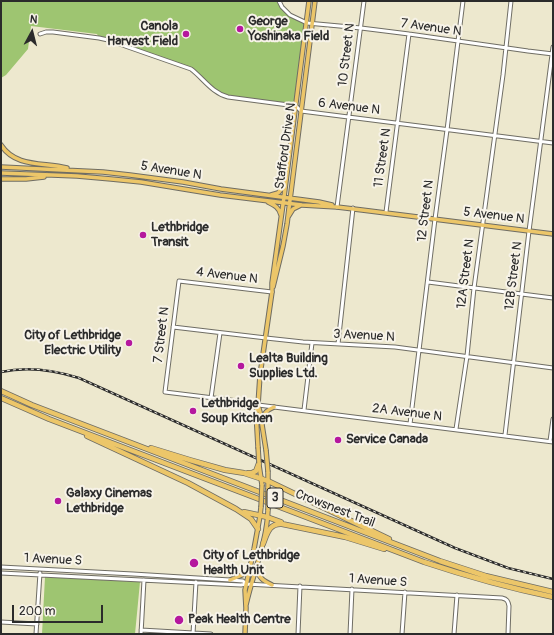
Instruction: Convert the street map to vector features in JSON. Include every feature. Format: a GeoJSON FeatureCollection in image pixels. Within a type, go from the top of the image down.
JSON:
{"type":"FeatureCollection","features":[{"type":"Feature","properties":{"kind":"highway","name":"Crowsnest Trail"},"geometry":{"type":"LineString","coordinates":[[1,390],[32,406],[440,561],[486,576],[553,592]]}},
{"type":"Feature","properties":{"kind":"highway","name":"Crowsnest Trail"},"geometry":{"type":"LineString","coordinates":[[1,399],[49,419],[424,562],[505,587],[553,597]]}},
{"type":"Feature","properties":{"kind":"highway"},"geometry":{"type":"LineString","coordinates":[[49,419],[174,476],[236,509],[251,519],[258,529]]}},
{"type":"Feature","properties":{"kind":"highway"},"geometry":{"type":"LineString","coordinates":[[84,426],[190,460],[225,470],[244,473],[268,481],[414,551]]}},
{"type":"Feature","properties":{"kind":"highway"},"geometry":{"type":"LineString","coordinates":[[244,473],[255,472],[259,466]]}},
{"type":"Feature","properties":{"kind":"highway"},"geometry":{"type":"LineString","coordinates":[[236,509],[294,526]]}},
{"type":"Feature","properties":{"kind":"highway"},"geometry":{"type":"LineString","coordinates":[[263,544],[268,531],[274,525],[282,524],[345,537],[424,562]]}},
{"type":"Feature","properties":{"kind":"main road","name":"Stafford Drive N"},"geometry":{"type":"LineString","coordinates":[[272,292],[309,1]]}},
{"type":"Feature","properties":{"kind":"main road","name":"Stafford Drive N"},"geometry":{"type":"LineString","coordinates":[[246,608],[244,599],[246,584],[258,529],[261,507],[262,485],[260,478],[255,415],[258,406],[260,375],[272,292],[285,235],[315,1]]}},
{"type":"Feature","properties":{"kind":"main road"},"geometry":{"type":"LineString","coordinates":[[1,146],[11,156],[20,161],[76,170]]}},
{"type":"Feature","properties":{"kind":"main road","name":"5 Avenue N"},"geometry":{"type":"LineString","coordinates":[[1,167],[76,170],[151,177],[221,189],[321,202],[337,207]]}},
{"type":"Feature","properties":{"kind":"main road","name":"5 Avenue N"},"geometry":{"type":"LineString","coordinates":[[1,174],[104,178],[133,181],[220,195],[302,205],[353,208],[553,234]]}},
{"type":"Feature","properties":{"kind":"main road"},"geometry":{"type":"LineString","coordinates":[[1,179],[26,179],[58,176]]}},
{"type":"Feature","properties":{"kind":"main road"},"geometry":{"type":"LineString","coordinates":[[268,195],[278,193],[286,184]]}},
{"type":"Feature","properties":{"kind":"main road"},"geometry":{"type":"LineString","coordinates":[[265,200],[278,208],[280,211],[281,220]]}},
{"type":"Feature","properties":{"kind":"main road"},"geometry":{"type":"LineString","coordinates":[[287,218],[293,209],[302,205]]}},
{"type":"Feature","properties":{"kind":"main road","name":"Stafford Drive N"},"geometry":{"type":"LineString","coordinates":[[246,608],[251,584],[263,544],[268,510],[268,472],[266,450],[258,406]]}},
{"type":"Feature","properties":{"kind":"main road"},"geometry":{"type":"LineString","coordinates":[[261,421],[264,413],[274,406]]}},
{"type":"Feature","properties":{"kind":"main road"},"geometry":{"type":"LineString","coordinates":[[230,580],[242,576],[251,563]]}},
{"type":"Feature","properties":{"kind":"main road"},"geometry":{"type":"LineString","coordinates":[[257,563],[259,576],[264,582],[272,585]]}},
{"type":"Feature","properties":{"kind":"main road"},"geometry":{"type":"LineString","coordinates":[[245,634],[246,608]]}},
{"type":"Feature","properties":{"kind":"street"},"geometry":{"type":"LineString","coordinates":[[279,1],[282,7],[290,15],[307,24]]}},
{"type":"Feature","properties":{"kind":"street","name":"10 Street N"},"geometry":{"type":"LineString","coordinates":[[337,207],[364,1]]}},
{"type":"Feature","properties":{"kind":"street","name":"12 Street N"},"geometry":{"type":"LineString","coordinates":[[410,424],[463,1]]}},
{"type":"Feature","properties":{"kind":"street","name":"12A Street N"},"geometry":{"type":"LineString","coordinates":[[456,429],[467,356],[474,288],[495,136],[511,1]]}},
{"type":"Feature","properties":{"kind":"street","name":"7 Avenue N"},"geometry":{"type":"LineString","coordinates":[[307,24],[361,28],[553,54]]}},
{"type":"Feature","properties":{"kind":"street"},"geometry":{"type":"LineString","coordinates":[[40,34],[53,32],[90,36],[108,40],[190,69],[196,73],[212,90],[224,96],[296,106]]}},
{"type":"Feature","properties":{"kind":"street","name":"11 Street N"},"geometry":{"type":"LineString","coordinates":[[386,212],[409,34]]}},
{"type":"Feature","properties":{"kind":"street","name":"12B Street N"},"geometry":{"type":"LineString","coordinates":[[505,435],[529,231],[553,47]]}},
{"type":"Feature","properties":{"kind":"street","name":"6 Avenue N"},"geometry":{"type":"LineString","coordinates":[[296,106],[301,111],[349,118],[553,143]]}},
{"type":"Feature","properties":{"kind":"street"},"geometry":{"type":"LineString","coordinates":[[338,344],[353,208]]}},
{"type":"Feature","properties":{"kind":"street","name":"4 Avenue N"},"geometry":{"type":"LineString","coordinates":[[179,280],[272,292]]}},
{"type":"Feature","properties":{"kind":"street","name":"7 Street N"},"geometry":{"type":"LineString","coordinates":[[179,280],[164,392],[211,398]]}},
{"type":"Feature","properties":{"kind":"street"},"geometry":{"type":"LineString","coordinates":[[428,282],[553,298]]}},
{"type":"Feature","properties":{"kind":"street","name":"3 Avenue N"},"geometry":{"type":"LineString","coordinates":[[173,327],[312,343],[395,347],[553,368]]}},
{"type":"Feature","properties":{"kind":"street"},"geometry":{"type":"LineString","coordinates":[[220,333],[211,398],[246,402]]}},
{"type":"Feature","properties":{"kind":"street"},"geometry":{"type":"LineString","coordinates":[[304,410],[312,343]]}},
{"type":"Feature","properties":{"kind":"street","name":"2A Avenue N"},"geometry":{"type":"LineString","coordinates":[[258,406],[274,406],[552,441]]}},
{"type":"Feature","properties":{"kind":"street"},"geometry":{"type":"LineString","coordinates":[[552,441],[553,419]]}},
{"type":"Feature","properties":{"kind":"street","name":"1 Avenue S"},"geometry":{"type":"LineString","coordinates":[[1,567],[144,574],[243,581],[246,584]]}},
{"type":"Feature","properties":{"kind":"street"},"geometry":{"type":"LineString","coordinates":[[36,634],[40,569]]}},
{"type":"Feature","properties":{"kind":"street","name":"1 Avenue S"},"geometry":{"type":"LineString","coordinates":[[1,573],[241,585],[300,586],[502,598],[508,601],[510,610],[508,634]]}},
{"type":"Feature","properties":{"kind":"street"},"geometry":{"type":"LineString","coordinates":[[144,574],[141,632],[211,634]]}},
{"type":"Feature","properties":{"kind":"street"},"geometry":{"type":"LineString","coordinates":[[193,634],[196,578]]}},
{"type":"Feature","properties":{"kind":"street"},"geometry":{"type":"LineString","coordinates":[[298,634],[300,586]]}},
{"type":"Feature","properties":{"kind":"street"},"geometry":{"type":"LineString","coordinates":[[350,634],[352,589]]}},
{"type":"Feature","properties":{"kind":"street"},"geometry":{"type":"LineString","coordinates":[[402,634],[405,592]]}},
{"type":"Feature","properties":{"kind":"street"},"geometry":{"type":"LineString","coordinates":[[454,634],[457,596]]}},
{"type":"Feature","properties":{"kind":"street"},"geometry":{"type":"LineString","coordinates":[[1,622],[37,624]]}},
{"type":"Feature","properties":{"kind":"green space"},"geometry":{"type":"Polygon","coordinates":[[[1,1],[279,1],[290,15],[307,23],[296,106],[232,98],[218,93],[191,69],[99,38],[97,34],[31,26],[28,49],[6,75],[1,78],[1,1]]]}},
{"type":"Feature","properties":{"kind":"green space"},"geometry":{"type":"Polygon","coordinates":[[[45,577],[140,582],[135,634],[42,634],[45,577]]]}},
{"type":"Feature","properties":{"kind":"railway"},"geometry":{"type":"LineString","coordinates":[[1,372],[31,369],[60,373],[79,378],[455,548],[508,568],[553,579]]}},
{"type":"Feature","properties":{"kind":"place","name":"George Yoshinaka Field"},"geometry":{"type":"Point","coordinates":[240,29]}},
{"type":"Feature","properties":{"kind":"place","name":"Canola Harvest Field"},"geometry":{"type":"Point","coordinates":[186,34]}},
{"type":"Feature","properties":{"kind":"place","name":"Lethbridge Transit"},"geometry":{"type":"Point","coordinates":[143,235]}},
{"type":"Feature","properties":{"kind":"place","name":"City of Lethbridge Electric Utility"},"geometry":{"type":"Point","coordinates":[129,343]}},
{"type":"Feature","properties":{"kind":"place","name":"Lealta Building Supplies Ltd."},"geometry":{"type":"Point","coordinates":[241,366]}},
{"type":"Feature","properties":{"kind":"place","name":"Lethbridge Soup Kitchen"},"geometry":{"type":"Point","coordinates":[193,411]}},
{"type":"Feature","properties":{"kind":"place","name":"Service Canada"},"geometry":{"type":"Point","coordinates":[338,440]}},
{"type":"Feature","properties":{"kind":"place","name":"Galaxy Cinemas Lethbridge"},"geometry":{"type":"Point","coordinates":[58,501]}},
{"type":"Feature","properties":{"kind":"place","name":"City of Lethbridge Health Unit"},"geometry":{"type":"Point","coordinates":[194,563]}},
{"type":"Feature","properties":{"kind":"place","name":"Peak Health Centre"},"geometry":{"type":"Point","coordinates":[179,620]}}]}
